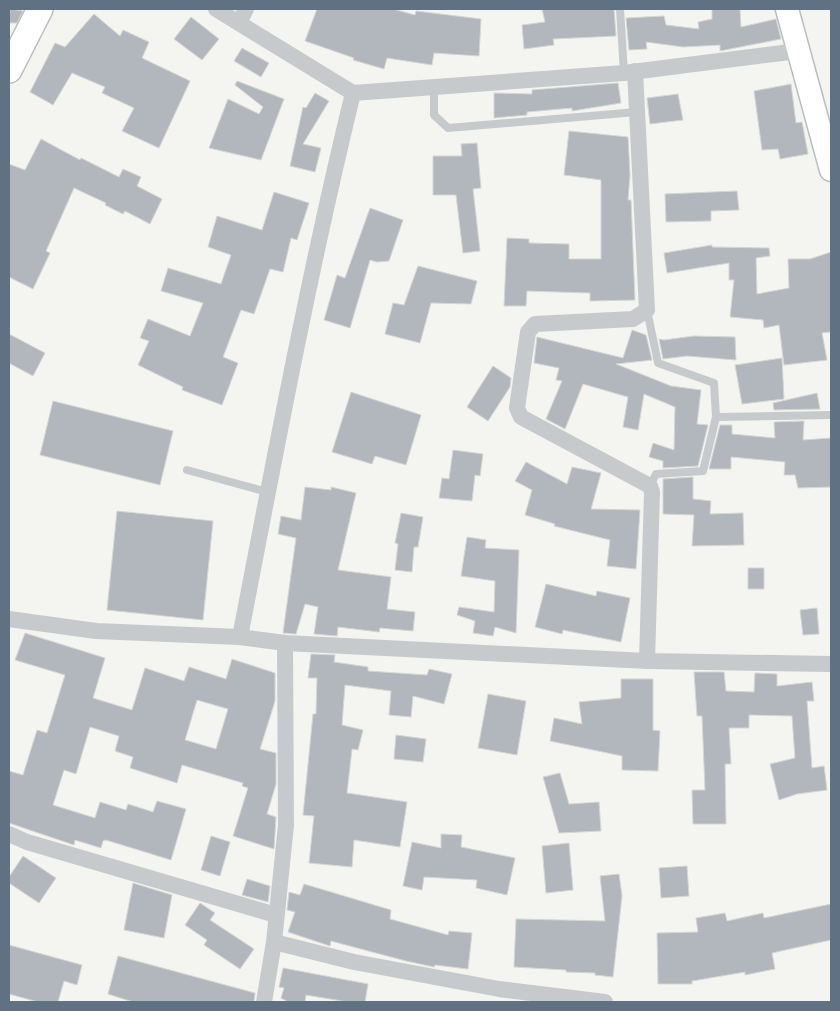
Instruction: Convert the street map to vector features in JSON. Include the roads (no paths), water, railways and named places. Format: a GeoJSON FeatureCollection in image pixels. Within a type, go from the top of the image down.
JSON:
{"type":"FeatureCollection","features":[{"type":"Feature","properties":{"kind":"main road"},"geometry":{"type":"LineString","coordinates":[[9,70],[40,9]]}},
{"type":"Feature","properties":{"kind":"street"},"geometry":{"type":"LineString","coordinates":[[216,9],[242,16],[353,93],[630,72],[798,51]]}},
{"type":"Feature","properties":{"kind":"street"},"geometry":{"type":"LineString","coordinates":[[787,9],[831,170]]}},
{"type":"Feature","properties":{"kind":"street"},"geometry":{"type":"LineString","coordinates":[[630,72],[637,112],[647,310],[633,319],[535,324],[528,332],[517,408],[521,417],[650,486],[652,492],[647,661]]}},
{"type":"Feature","properties":{"kind":"street"},"geometry":{"type":"LineString","coordinates":[[240,637],[320,226],[353,93]]}},
{"type":"Feature","properties":{"kind":"street"},"geometry":{"type":"LineString","coordinates":[[9,619],[96,631],[240,637],[285,642],[647,661],[831,664]]}},
{"type":"Feature","properties":{"kind":"street"},"geometry":{"type":"LineString","coordinates":[[264,1002],[274,942],[286,825],[285,642]]}},
{"type":"Feature","properties":{"kind":"street"},"geometry":{"type":"LineString","coordinates":[[9,834],[28,842],[276,915]]}},
{"type":"Feature","properties":{"kind":"street"},"geometry":{"type":"LineString","coordinates":[[274,942],[354,962],[498,990],[605,1002]]}},
{"type":"Feature","properties":{"kind":"lane"},"geometry":{"type":"LineString","coordinates":[[620,9],[630,72]]}},
{"type":"Feature","properties":{"kind":"lane"},"geometry":{"type":"LineString","coordinates":[[434,87],[434,116],[448,128],[637,112]]}},
{"type":"Feature","properties":{"kind":"lane"},"geometry":{"type":"LineString","coordinates":[[647,310],[658,363],[714,383],[716,417],[704,471],[656,474],[650,486]]}},
{"type":"Feature","properties":{"kind":"lane"},"geometry":{"type":"LineString","coordinates":[[716,417],[831,415]]}},
{"type":"Feature","properties":{"kind":"lane"},"geometry":{"type":"LineString","coordinates":[[187,470],[267,492]]}}]}
